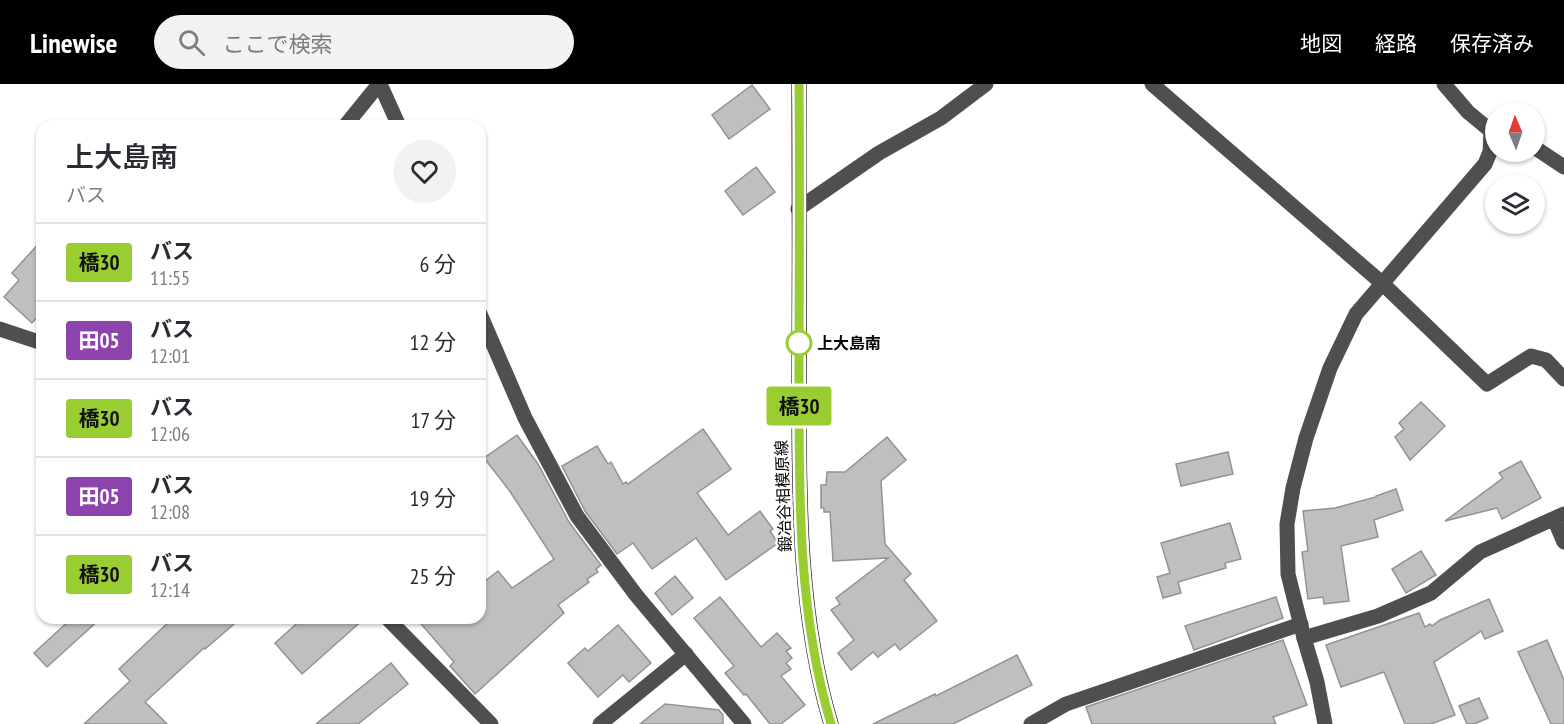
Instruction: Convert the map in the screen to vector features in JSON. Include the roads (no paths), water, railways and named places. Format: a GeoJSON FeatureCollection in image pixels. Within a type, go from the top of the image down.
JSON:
{"type":"FeatureCollection","features":[{"type":"Feature","properties":{"kind":"main road","name":"鍛冶谷相模原線"},"geometry":{"type":"LineString","coordinates":[[799,84],[799,477],[802,547],[806,609],[820,688],[831,724]]}},
{"type":"Feature","properties":{"kind":"street"},"geometry":{"type":"LineString","coordinates":[[350,120],[380,84],[396,120]]}},
{"type":"Feature","properties":{"kind":"street"},"geometry":{"type":"LineString","coordinates":[[798,209],[879,153],[941,118],[986,84]]}},
{"type":"Feature","properties":{"kind":"street"},"geometry":{"type":"LineString","coordinates":[[1152,84],[1383,284],[1486,384],[1531,356],[1546,360],[1564,379]]}},
{"type":"Feature","properties":{"kind":"street"},"geometry":{"type":"LineString","coordinates":[[1444,84],[1468,112],[1485,125]]}},
{"type":"Feature","properties":{"kind":"street"},"geometry":{"type":"LineString","coordinates":[[1545,154],[1564,167]]}},
{"type":"Feature","properties":{"kind":"street"},"geometry":{"type":"LineString","coordinates":[[1325,724],[1317,682],[1288,574],[1287,524],[1293,488],[1317,404],[1330,368],[1356,314],[1486,162]]}},
{"type":"Feature","properties":{"kind":"street"},"geometry":{"type":"LineString","coordinates":[[486,328],[525,418],[578,516],[636,595],[744,724]]}},
{"type":"Feature","properties":{"kind":"street"},"geometry":{"type":"LineString","coordinates":[[0,329],[36,340]]}},
{"type":"Feature","properties":{"kind":"street"},"geometry":{"type":"LineString","coordinates":[[1031,724],[1066,704],[1303,631],[1378,616],[1431,593],[1480,552],[1559,517],[1564,542]]}},
{"type":"Feature","properties":{"kind":"street"},"geometry":{"type":"LineString","coordinates":[[393,624],[491,724]]}},
{"type":"Feature","properties":{"kind":"street"},"geometry":{"type":"LineString","coordinates":[[600,724],[686,654]]}},
{"type":"Feature","properties":{"kind":"place","name":"上大島南"},"geometry":{"type":"Point","coordinates":[799,343]}}]}
